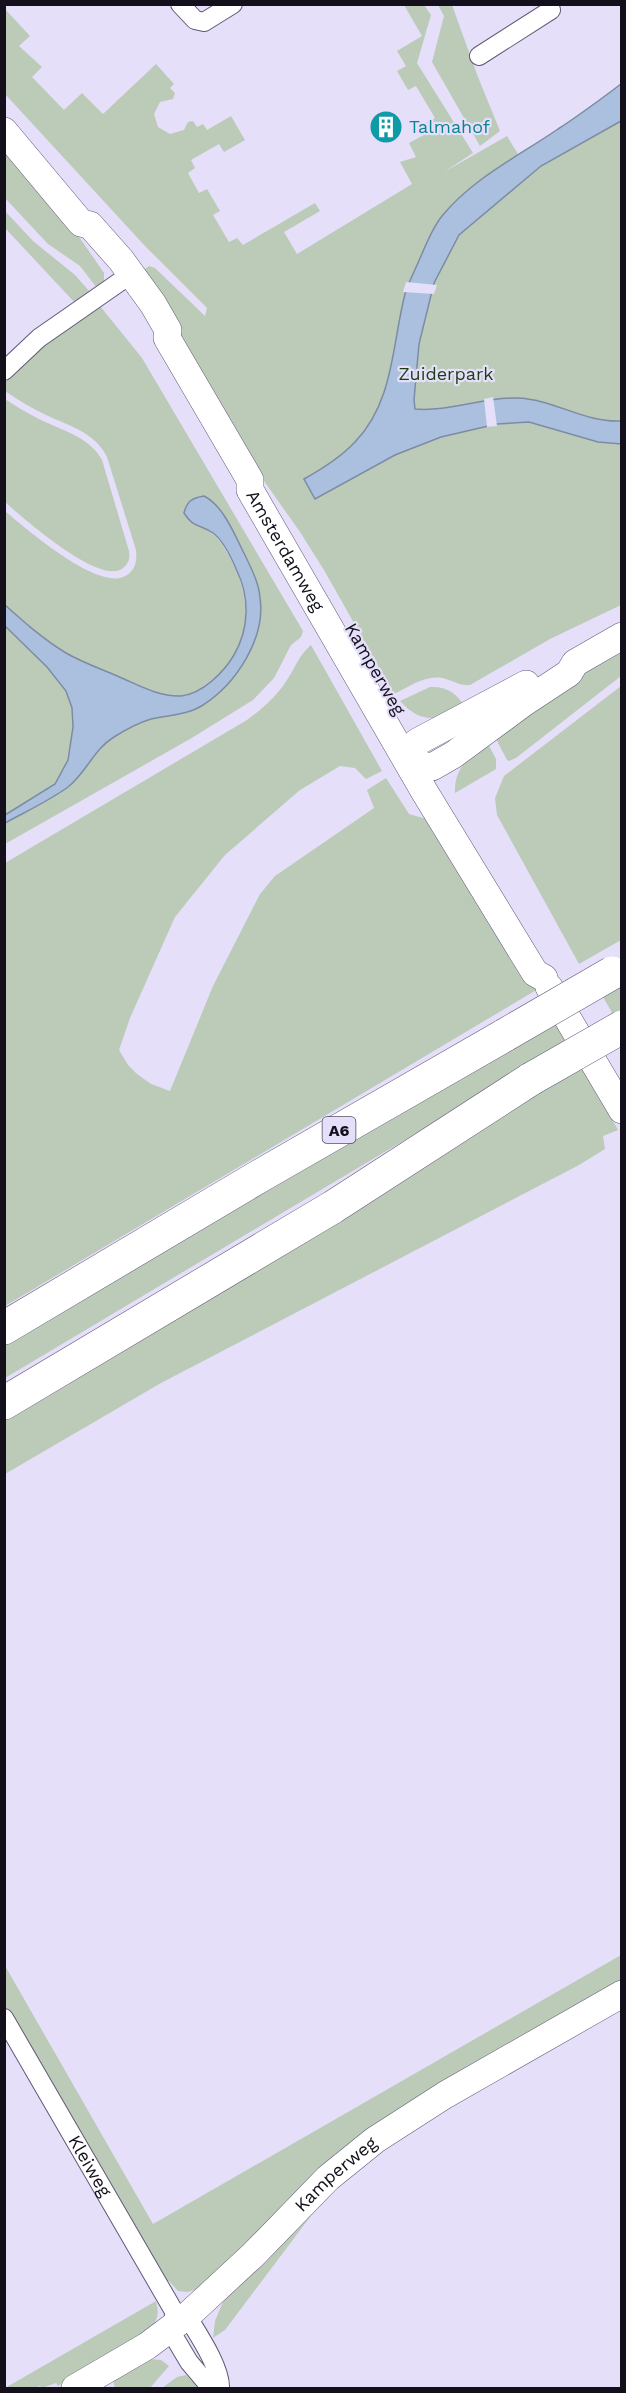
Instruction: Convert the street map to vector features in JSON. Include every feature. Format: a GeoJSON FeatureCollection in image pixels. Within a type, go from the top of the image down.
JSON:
{"type":"FeatureCollection","features":[{"type":"Feature","properties":{"kind":"highway","name":"A6"},"geometry":{"type":"LineString","coordinates":[[4,1328],[258,1176],[617,971]]}},
{"type":"Feature","properties":{"kind":"highway"},"geometry":{"type":"LineString","coordinates":[[4,1403],[333,1207],[531,1079],[621,1027]]}},
{"type":"Feature","properties":{"kind":"street"},"geometry":{"type":"LineString","coordinates":[[180,4],[195,20],[204,22],[233,4]]}},
{"type":"Feature","properties":{"kind":"street"},"geometry":{"type":"LineString","coordinates":[[479,56],[551,10],[549,4]]}},
{"type":"Feature","properties":{"kind":"street","name":"Amsterdamweg"},"geometry":{"type":"LineString","coordinates":[[4,131],[81,222],[81,232],[125,279],[160,335],[167,338],[250,480],[250,490],[419,757]]}},
{"type":"Feature","properties":{"kind":"street"},"geometry":{"type":"LineString","coordinates":[[4,371],[39,338],[125,279]]}},
{"type":"Feature","properties":{"kind":"street"},"geometry":{"type":"LineString","coordinates":[[621,636],[574,663],[569,673],[453,755],[419,757],[535,974],[544,978],[621,1110]]}},
{"type":"Feature","properties":{"kind":"street","name":"Kamperweg"},"geometry":{"type":"LineString","coordinates":[[75,2388],[177,2320],[214,2292],[328,2178],[364,2148],[445,2095],[621,1994]]}},
{"type":"Feature","properties":{"kind":"street","name":"Kleiweg"},"geometry":{"type":"LineString","coordinates":[[4,2018],[177,2320],[209,2355],[220,2381],[220,2388]]}},
{"type":"Feature","properties":{"kind":"street","name":"Kleiweg"},"geometry":{"type":"LineString","coordinates":[[177,2320],[189,2362],[211,2388]]}},
{"type":"Feature","properties":{"kind":"green space","name":"Zuiderpark"},"geometry":{"type":"Polygon","coordinates":[[[404,5],[424,5],[431,15],[417,63],[473,153],[444,172],[507,136],[518,154],[558,129],[621,84],[621,605],[550,639],[470,685],[433,678],[419,681],[394,694],[324,570],[262,478],[138,274],[149,266],[155,268],[205,316],[207,308],[145,246],[5,94],[5,9],[30,36],[19,46],[42,67],[32,77],[64,110],[82,93],[103,114],[156,64],[174,84],[170,88],[175,93],[173,99],[160,102],[154,114],[158,127],[170,134],[184,130],[188,122],[193,121],[197,127],[203,124],[207,130],[231,116],[245,140],[224,152],[219,144],[191,160],[195,168],[188,173],[199,193],[207,189],[220,211],[213,215],[229,242],[237,238],[243,245],[315,203],[320,211],[284,232],[297,254],[412,184],[400,162],[416,157],[409,143],[431,131],[426,123],[435,118],[416,86],[408,90],[397,71],[406,66],[397,51],[422,36],[404,5]]]}},
{"type":"Feature","properties":{"kind":"green space"},"geometry":{"type":"Polygon","coordinates":[[[438,5],[452,5],[500,131],[480,146],[432,62],[444,16],[438,5]]]}},
{"type":"Feature","properties":{"kind":"green space"},"geometry":{"type":"Polygon","coordinates":[[[4,146],[75,231],[104,273],[104,282],[97,288],[80,266],[48,244],[5,198],[4,146]]]}},
{"type":"Feature","properties":{"kind":"green space"},"geometry":{"type":"Polygon","coordinates":[[[5,211],[33,241],[75,275],[90,292],[77,305],[5,228],[5,211]]]}},
{"type":"Feature","properties":{"kind":"green space"},"geometry":{"type":"Polygon","coordinates":[[[100,306],[142,358],[303,631],[301,637],[291,645],[274,678],[253,700],[190,739],[5,844],[5,823],[68,787],[101,748],[114,737],[151,719],[191,711],[215,696],[243,662],[254,640],[259,619],[259,598],[255,578],[237,538],[212,500],[202,527],[219,541],[239,577],[245,610],[244,626],[233,656],[223,670],[196,691],[180,696],[158,693],[87,664],[49,642],[5,605],[5,511],[46,544],[82,568],[115,578],[127,575],[135,564],[136,550],[107,457],[102,448],[81,431],[35,410],[5,391],[5,382],[31,353],[100,306]]]}},
{"type":"Feature","properties":{"kind":"green space"},"geometry":{"type":"Polygon","coordinates":[[[5,399],[37,418],[82,439],[102,460],[129,551],[129,561],[123,568],[112,571],[98,568],[81,560],[44,535],[5,502],[5,399]]]}},
{"type":"Feature","properties":{"kind":"green space"},"geometry":{"type":"Polygon","coordinates":[[[5,626],[47,667],[66,691],[72,708],[73,727],[68,760],[55,784],[5,815],[5,626]]]}},
{"type":"Feature","properties":{"kind":"green space"},"geometry":{"type":"Polygon","coordinates":[[[311,645],[382,771],[366,779],[355,768],[340,766],[300,790],[225,855],[175,917],[130,1018],[119,1050],[128,1065],[151,1084],[170,1091],[213,986],[260,894],[275,876],[374,808],[367,790],[386,778],[409,814],[423,818],[434,816],[538,989],[5,1306],[5,863],[247,720],[279,691],[300,657],[311,645]]]}},
{"type":"Feature","properties":{"kind":"green space"},"geometry":{"type":"Polygon","coordinates":[[[621,648],[621,676],[516,758],[507,760],[494,735],[621,648]]]}},
{"type":"Feature","properties":{"kind":"green space"},"geometry":{"type":"Polygon","coordinates":[[[621,686],[621,940],[579,964],[497,815],[495,798],[504,776],[621,686]]]}},
{"type":"Feature","properties":{"kind":"green space"},"geometry":{"type":"Polygon","coordinates":[[[430,687],[442,688],[451,692],[466,708],[431,718],[416,714],[400,701],[430,687]]]}},
{"type":"Feature","properties":{"kind":"green space"},"geometry":{"type":"Polygon","coordinates":[[[487,742],[496,759],[496,769],[455,793],[455,784],[460,770],[469,758],[487,742]]]}},
{"type":"Feature","properties":{"kind":"green space"},"geometry":{"type":"Polygon","coordinates":[[[621,977],[621,1012],[614,1016],[599,990],[621,977]]]}},
{"type":"Feature","properties":{"kind":"green space"},"geometry":{"type":"Polygon","coordinates":[[[554,1016],[569,1042],[5,1378],[4,1341],[554,1016]]]}},
{"type":"Feature","properties":{"kind":"green space"},"geometry":{"type":"Polygon","coordinates":[[[583,1065],[618,1130],[603,1136],[605,1149],[579,1165],[161,1383],[5,1474],[4,1409],[583,1065]]]}},
{"type":"Feature","properties":{"kind":"green space"},"geometry":{"type":"Polygon","coordinates":[[[621,1955],[622,1980],[548,2023],[200,2288],[188,2292],[178,2291],[167,2281],[136,2234],[5,2005],[4,1964],[153,2224],[621,1955]]]}},
{"type":"Feature","properties":{"kind":"green space"},"geometry":{"type":"Polygon","coordinates":[[[313,2213],[225,2330],[213,2338],[215,2321],[225,2297],[313,2213]]]}},
{"type":"Feature","properties":{"kind":"green space"},"geometry":{"type":"Polygon","coordinates":[[[156,2301],[158,2310],[154,2324],[137,2339],[94,2366],[58,2386],[56,2383],[42,2388],[40,2386],[5,2388],[156,2301]]]}},
{"type":"Feature","properties":{"kind":"green space"},"geometry":{"type":"Polygon","coordinates":[[[151,2359],[161,2360],[169,2366],[150,2388],[115,2388],[113,2379],[140,2362],[151,2359]]]}},
{"type":"Feature","properties":{"kind":"green space"},"geometry":{"type":"Polygon","coordinates":[[[186,2375],[199,2388],[162,2388],[177,2377],[186,2375]]]}},
{"type":"Feature","properties":{"kind":"water"},"geometry":{"type":"Polygon","coordinates":[[[621,84],[621,121],[541,166],[459,235],[434,283],[419,344],[414,400],[415,409],[428,409],[504,398],[531,399],[594,418],[621,421],[621,444],[598,442],[529,422],[497,424],[441,437],[395,455],[315,499],[304,479],[331,463],[355,442],[368,426],[385,391],[405,294],[439,220],[454,202],[482,179],[621,84]]]}},
{"type":"Feature","properties":{"kind":"water"},"geometry":{"type":"Polygon","coordinates":[[[204,496],[217,507],[228,522],[250,565],[258,587],[261,613],[258,629],[246,659],[227,685],[203,705],[184,713],[146,721],[118,734],[101,748],[68,787],[5,823],[5,815],[55,784],[68,760],[73,727],[72,708],[66,691],[47,667],[5,626],[5,605],[49,642],[80,660],[159,693],[181,696],[197,691],[218,675],[234,655],[243,635],[246,613],[241,581],[224,545],[217,536],[194,524],[184,513],[191,501],[204,496]]]}},
{"type":"Feature","properties":{"kind":"pier"},"geometry":{"type":"Polygon","coordinates":[[[406,282],[437,285],[434,294],[403,292],[406,282]]]}},
{"type":"Feature","properties":{"kind":"pier"},"geometry":{"type":"Polygon","coordinates":[[[493,397],[497,426],[487,427],[484,399],[493,397]]]}},
{"type":"Feature","properties":{"kind":"place","name":"Talmahof"},"geometry":{"type":"Point","coordinates":[386,127]}}]}
